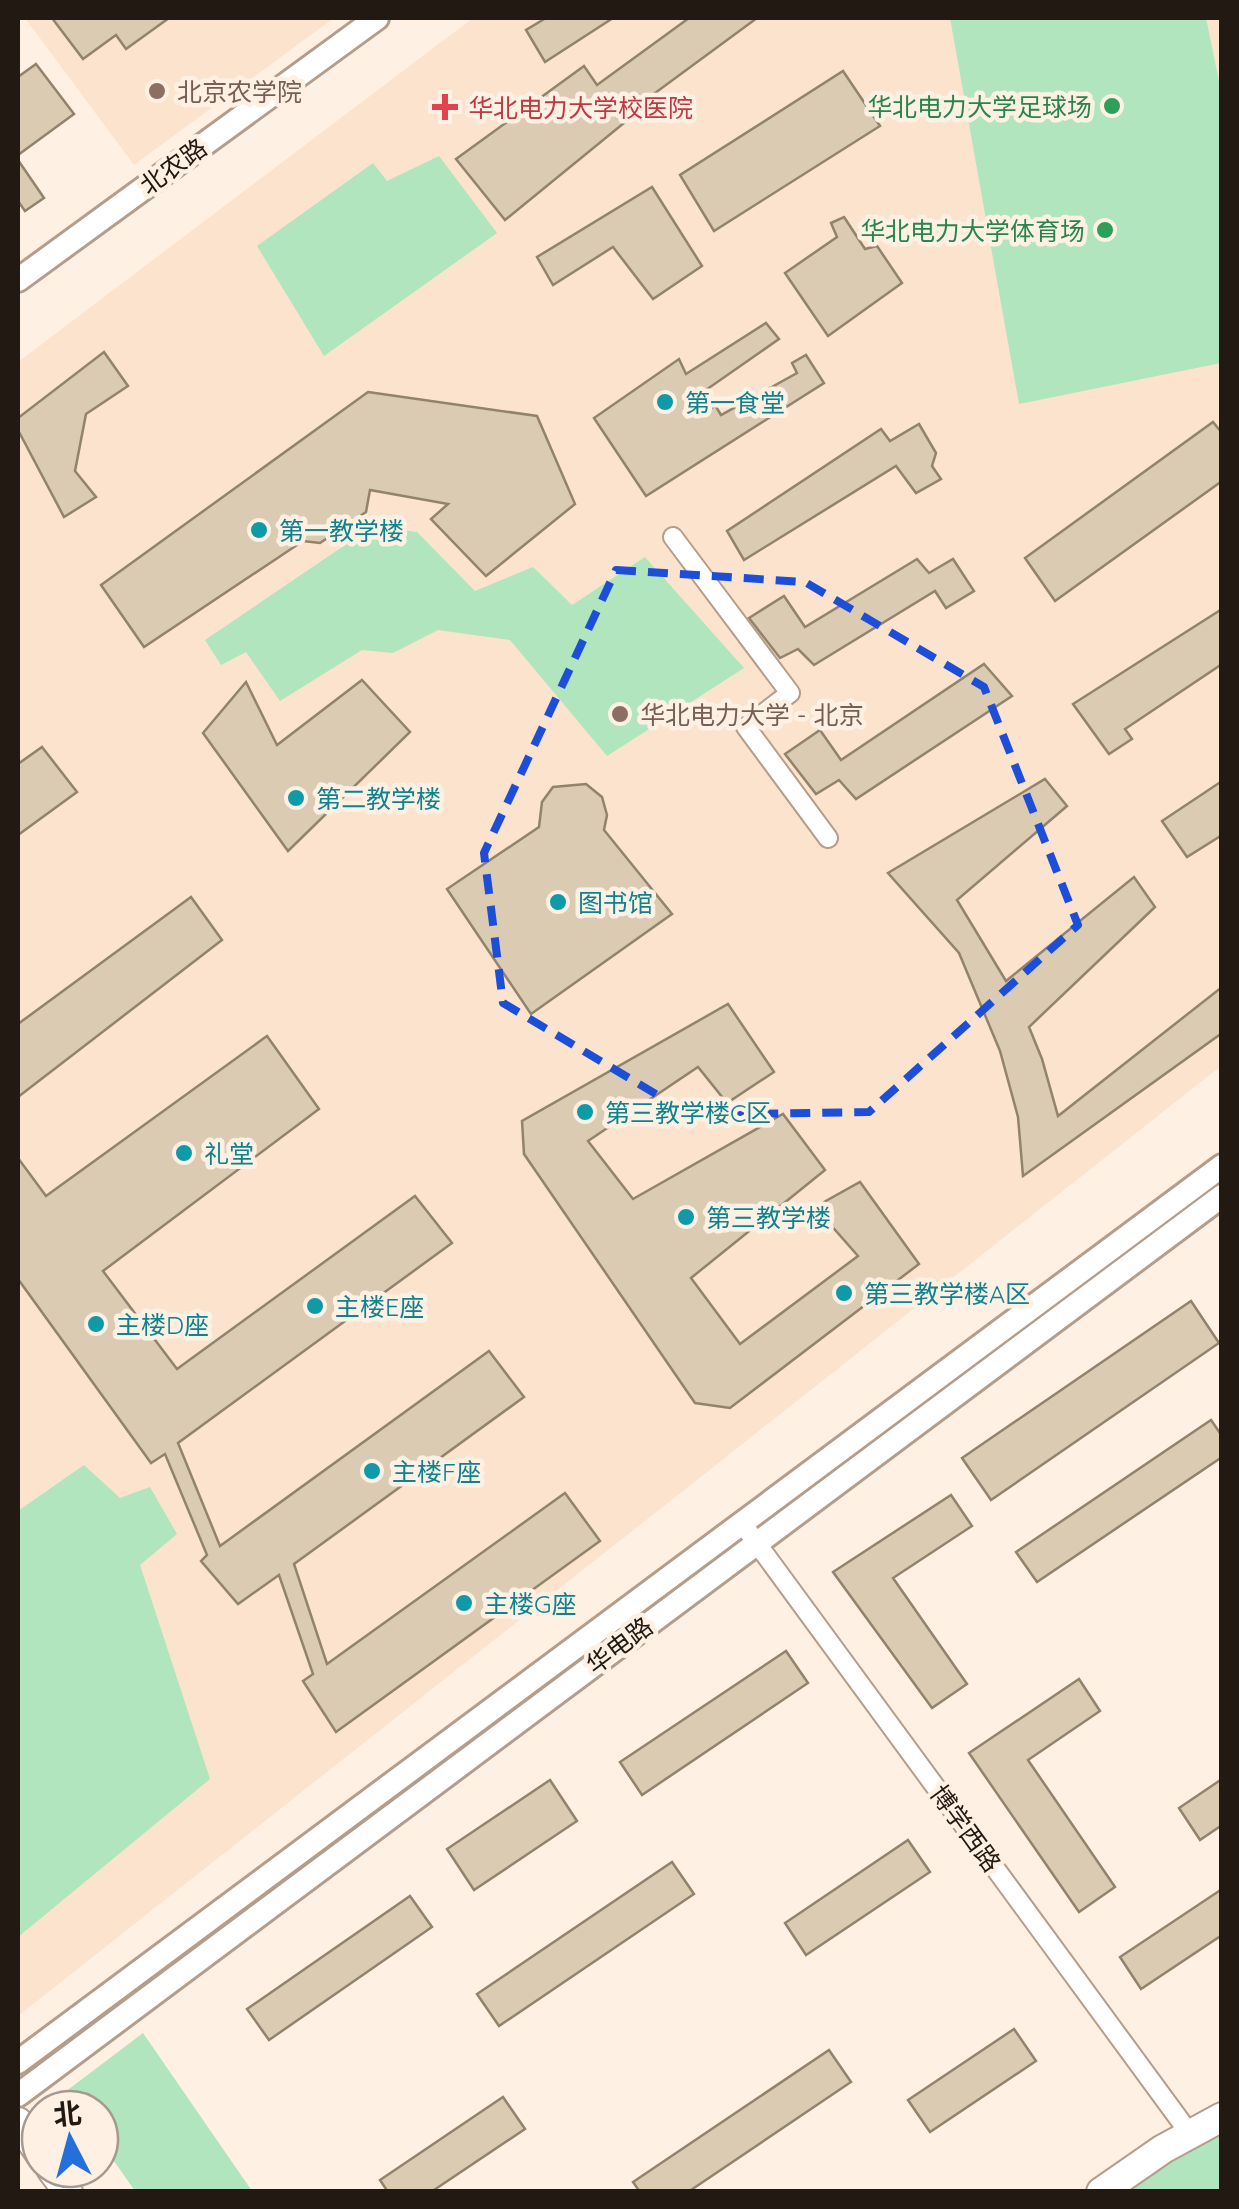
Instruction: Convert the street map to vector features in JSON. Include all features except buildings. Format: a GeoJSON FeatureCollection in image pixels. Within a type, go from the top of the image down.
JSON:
{"type":"FeatureCollection","features":[{"type":"Feature","properties":{"kind":"main road"},"geometry":{"type":"LineString","coordinates":[[1101,2192],[1222,2117]]}},
{"type":"Feature","properties":{"kind":"street","name":"北农路"},"geometry":{"type":"LineString","coordinates":[[18,280],[377,18]]}},
{"type":"Feature","properties":{"kind":"street"},"geometry":{"type":"LineString","coordinates":[[673,537],[790,693],[746,727],[828,838]]}},
{"type":"Feature","properties":{"kind":"street","name":"华电路"},"geometry":{"type":"LineString","coordinates":[[18,2062],[1222,1166]]}},
{"type":"Feature","properties":{"kind":"street","name":"华电路"},"geometry":{"type":"LineString","coordinates":[[18,2095],[1222,1196]]}},
{"type":"Feature","properties":{"kind":"street","name":"博学西路"},"geometry":{"type":"LineString","coordinates":[[742,1523],[1190,2134]]}},
{"type":"Feature","properties":{"kind":"highlighted area"},"geometry":{"type":"Polygon","coordinates":[[[616,570],[805,582],[984,687],[1078,925],[869,1112],[691,1115],[503,1003],[484,853],[616,570]]]}},
{"type":"Feature","properties":{"kind":"shaded area","name":"北京农学院"},"geometry":{"type":"Polygon","coordinates":[[[25,18],[334,18],[134,165],[25,18]]]}},
{"type":"Feature","properties":{"kind":"shaded area","name":"华北电力大学 - 北京"},"geometry":{"type":"Polygon","coordinates":[[[473,18],[1221,18],[1221,1066],[18,2016],[18,362],[473,18]]]}},
{"type":"Feature","properties":{"kind":"green space","name":"华北电力大学体育场"},"geometry":{"type":"Polygon","coordinates":[[[950,18],[1206,18],[1222,96],[1221,363],[1019,404],[950,18]]]}},
{"type":"Feature","properties":{"kind":"green space"},"geometry":{"type":"Polygon","coordinates":[[[439,156],[497,233],[324,356],[257,246],[373,163],[387,181],[439,156]]]}},
{"type":"Feature","properties":{"kind":"green space"},"geometry":{"type":"Polygon","coordinates":[[[373,526],[417,532],[475,591],[533,567],[572,605],[645,557],[744,668],[607,756],[510,640],[438,630],[393,653],[362,650],[280,701],[246,652],[221,665],[205,640],[373,526]]]}},
{"type":"Feature","properties":{"kind":"green space"},"geometry":{"type":"Polygon","coordinates":[[[84,1465],[120,1498],[150,1487],[177,1534],[140,1565],[210,1779],[18,1937],[18,1511],[84,1465]]]}},
{"type":"Feature","properties":{"kind":"green space"},"geometry":{"type":"Polygon","coordinates":[[[143,2033],[252,2191],[135,2191],[120,2170],[120,2089],[69,2089],[143,2033]]]}},
{"type":"Feature","properties":{"kind":"green space"},"geometry":{"type":"Polygon","coordinates":[[[1221,2131],[1221,2191],[1124,2192],[1221,2131]]]}},
{"type":"Feature","properties":{"kind":"place","name":"北京农学院"},"geometry":{"type":"Point","coordinates":[157,91]}},
{"type":"Feature","properties":{"kind":"place","name":"华北电力大学足球场"},"geometry":{"type":"Point","coordinates":[1112,106]}},
{"type":"Feature","properties":{"kind":"place","name":"华北电力大学校医院"},"geometry":{"type":"Point","coordinates":[445,107]}},
{"type":"Feature","properties":{"kind":"place","name":"华北电力大学体育场"},"geometry":{"type":"Point","coordinates":[1105,230]}},
{"type":"Feature","properties":{"kind":"place","name":"第一食堂"},"geometry":{"type":"Point","coordinates":[665,402]}},
{"type":"Feature","properties":{"kind":"place","name":"第一教学楼"},"geometry":{"type":"Point","coordinates":[259,530]}},
{"type":"Feature","properties":{"kind":"place","name":"华北电力大学 - 北京"},"geometry":{"type":"Point","coordinates":[620,714]}},
{"type":"Feature","properties":{"kind":"place","name":"第二教学楼"},"geometry":{"type":"Point","coordinates":[296,798]}},
{"type":"Feature","properties":{"kind":"place","name":"图书馆"},"geometry":{"type":"Point","coordinates":[558,902]}},
{"type":"Feature","properties":{"kind":"place","name":"第三教学楼C区"},"geometry":{"type":"Point","coordinates":[585,1112]}},
{"type":"Feature","properties":{"kind":"place","name":"礼堂"},"geometry":{"type":"Point","coordinates":[184,1153]}},
{"type":"Feature","properties":{"kind":"place","name":"第三教学楼"},"geometry":{"type":"Point","coordinates":[686,1217]}},
{"type":"Feature","properties":{"kind":"place","name":"第三教学楼A区"},"geometry":{"type":"Point","coordinates":[844,1293]}},
{"type":"Feature","properties":{"kind":"place","name":"主楼E座"},"geometry":{"type":"Point","coordinates":[315,1306]}},
{"type":"Feature","properties":{"kind":"place","name":"主楼D座"},"geometry":{"type":"Point","coordinates":[96,1324]}},
{"type":"Feature","properties":{"kind":"place","name":"主楼F座"},"geometry":{"type":"Point","coordinates":[372,1471]}},
{"type":"Feature","properties":{"kind":"place","name":"主楼G座"},"geometry":{"type":"Point","coordinates":[464,1603]}}]}
